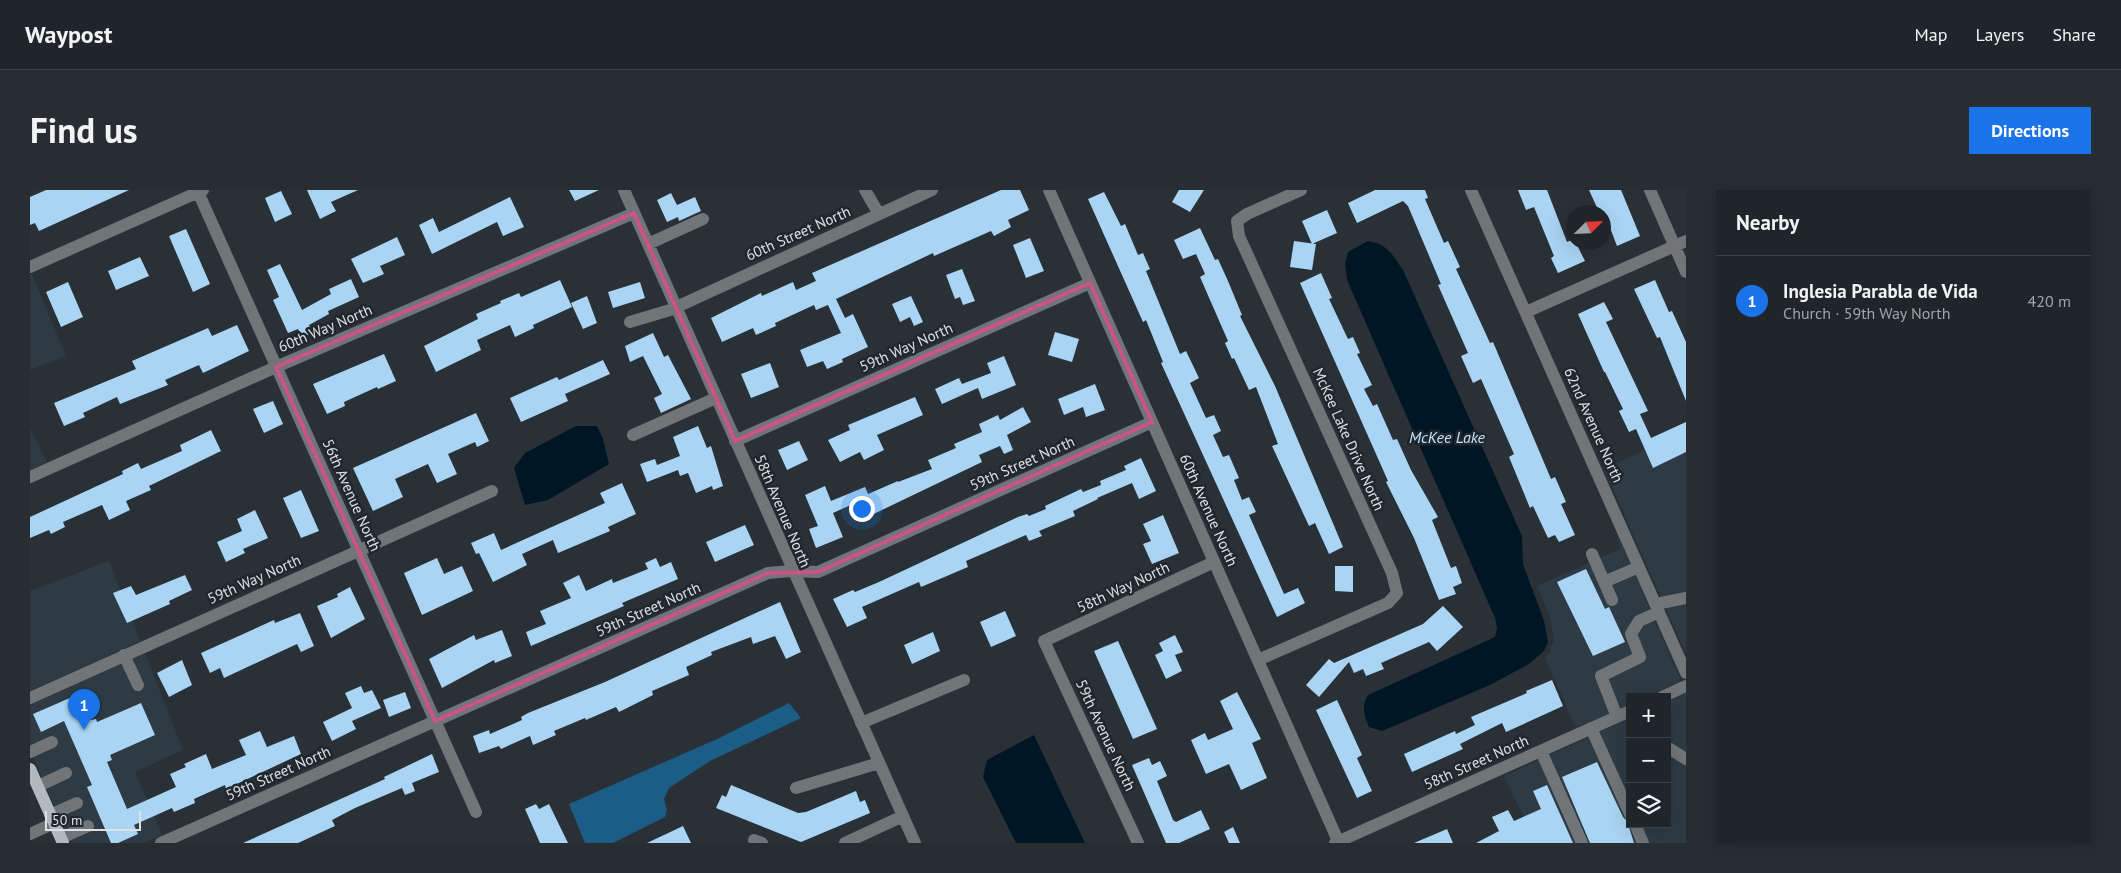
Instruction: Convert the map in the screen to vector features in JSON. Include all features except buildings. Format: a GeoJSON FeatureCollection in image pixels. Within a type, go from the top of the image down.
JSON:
{"type":"FeatureCollection","features":[{"type":"Feature","properties":{"kind":"main road"},"geometry":{"type":"LineString","coordinates":[[30,769],[62,841]]}},
{"type":"Feature","properties":{"kind":"street","name":"58th Avenue North"},"geometry":{"type":"LineString","coordinates":[[624,190],[677,305],[791,570],[915,843]]}},
{"type":"Feature","properties":{"kind":"street"},"geometry":{"type":"LineString","coordinates":[[865,190],[879,214]]}},
{"type":"Feature","properties":{"kind":"street","name":"60th Street North"},"geometry":{"type":"LineString","coordinates":[[630,322],[656,315],[932,190]]}},
{"type":"Feature","properties":{"kind":"street","name":"60th Avenue North"},"geometry":{"type":"LineString","coordinates":[[1049,190],[1337,842]]}},
{"type":"Feature","properties":{"kind":"street","name":"McKee Lake Drive North"},"geometry":{"type":"LineString","coordinates":[[1258,660],[1388,603],[1397,593],[1392,572],[1239,236],[1237,222],[1242,218],[1301,190]]}},
{"type":"Feature","properties":{"kind":"street","name":"62nd Avenue North"},"geometry":{"type":"LineString","coordinates":[[1471,190],[1686,673]]}},
{"type":"Feature","properties":{"kind":"street"},"geometry":{"type":"LineString","coordinates":[[1650,190],[1680,243],[1686,272]]}},
{"type":"Feature","properties":{"kind":"street"},"geometry":{"type":"LineString","coordinates":[[30,267],[201,191]]}},
{"type":"Feature","properties":{"kind":"street","name":"56th Avenue North"},"geometry":{"type":"LineString","coordinates":[[201,191],[276,367],[476,812]]}},
{"type":"Feature","properties":{"kind":"street","name":"60th Way North"},"geometry":{"type":"LineString","coordinates":[[30,477],[276,367],[634,213]]}},
{"type":"Feature","properties":{"kind":"street"},"geometry":{"type":"LineString","coordinates":[[648,244],[703,219]]}},
{"type":"Feature","properties":{"kind":"street"},"geometry":{"type":"LineString","coordinates":[[1526,312],[1680,243]]}},
{"type":"Feature","properties":{"kind":"street","name":"59th Way North"},"geometry":{"type":"LineString","coordinates":[[735,440],[1090,283]]}},
{"type":"Feature","properties":{"kind":"street"},"geometry":{"type":"LineString","coordinates":[[633,435],[716,398]]}},
{"type":"Feature","properties":{"kind":"street","name":"59th Street North"},"geometry":{"type":"LineString","coordinates":[[161,843],[768,573],[791,570],[818,572],[1152,422]]}},
{"type":"Feature","properties":{"kind":"street","name":"59th Way North"},"geometry":{"type":"LineString","coordinates":[[30,698],[492,491]]}},
{"type":"Feature","properties":{"kind":"street"},"geometry":{"type":"LineString","coordinates":[[1592,554],[1612,600]]}},
{"type":"Feature","properties":{"kind":"street","name":"58th Way North"},"geometry":{"type":"LineString","coordinates":[[1044,641],[1214,562]]}},
{"type":"Feature","properties":{"kind":"street"},"geometry":{"type":"LineString","coordinates":[[1604,582],[1639,567]]}},
{"type":"Feature","properties":{"kind":"street"},"geometry":{"type":"LineString","coordinates":[[1618,717],[1601,676],[1640,658],[1631,634],[1639,621],[1657,608],[1686,598]]}},
{"type":"Feature","properties":{"kind":"street","name":"59th Avenue North"},"geometry":{"type":"LineString","coordinates":[[1044,641],[1138,843]]}},
{"type":"Feature","properties":{"kind":"street"},"geometry":{"type":"LineString","coordinates":[[124,655],[138,685]]}},
{"type":"Feature","properties":{"kind":"street"},"geometry":{"type":"LineString","coordinates":[[860,723],[964,680]]}},
{"type":"Feature","properties":{"kind":"street"},"geometry":{"type":"LineString","coordinates":[[1671,693],[1686,686]]}},
{"type":"Feature","properties":{"kind":"street","name":"58th Street North"},"geometry":{"type":"LineString","coordinates":[[1337,842],[1626,713]]}},
{"type":"Feature","properties":{"kind":"street"},"geometry":{"type":"LineString","coordinates":[[1591,728],[1626,805]]}},
{"type":"Feature","properties":{"kind":"street"},"geometry":{"type":"LineString","coordinates":[[30,752],[52,742]]}},
{"type":"Feature","properties":{"kind":"street"},"geometry":{"type":"LineString","coordinates":[[1671,750],[1686,759]]}},
{"type":"Feature","properties":{"kind":"street"},"geometry":{"type":"LineString","coordinates":[[1541,751],[1582,843]]}},
{"type":"Feature","properties":{"kind":"street"},"geometry":{"type":"LineString","coordinates":[[796,788],[879,763]]}},
{"type":"Feature","properties":{"kind":"street"},"geometry":{"type":"LineString","coordinates":[[38,786],[66,773]]}},
{"type":"Feature","properties":{"kind":"street"},"geometry":{"type":"LineString","coordinates":[[30,834],[77,803]]}},
{"type":"Feature","properties":{"kind":"street"},"geometry":{"type":"LineString","coordinates":[[845,843],[903,816]]}},
{"type":"Feature","properties":{"kind":"street"},"geometry":{"type":"LineString","coordinates":[[62,841],[88,826]]}},
{"type":"Feature","properties":{"kind":"street"},"geometry":{"type":"LineString","coordinates":[[1637,828],[1643,843]]}},
{"type":"Feature","properties":{"kind":"highlighted area"},"geometry":{"type":"Polygon","coordinates":[[[634,213],[735,441],[1090,283],[1152,422],[818,572],[768,573],[435,721],[276,367],[634,213]]]}},
{"type":"Feature","properties":{"kind":"shaded area"},"geometry":{"type":"Polygon","coordinates":[[[32,274],[66,356],[30,370],[30,275],[32,274]]]}},
{"type":"Feature","properties":{"kind":"shaded area"},"geometry":{"type":"Polygon","coordinates":[[[30,428],[47,462],[30,470],[30,428]]]}},
{"type":"Feature","properties":{"kind":"shaded area"},"geometry":{"type":"Polygon","coordinates":[[[1686,431],[1686,654],[1604,469],[1686,431]]]}},
{"type":"Feature","properties":{"kind":"shaded area"},"geometry":{"type":"Polygon","coordinates":[[[1618,537],[1681,681],[1654,693],[1626,693],[1626,706],[1576,728],[1545,658],[1554,641],[1550,618],[1537,586],[1620,549],[1618,537]]]}},
{"type":"Feature","properties":{"kind":"shaded area"},"geometry":{"type":"Polygon","coordinates":[[[109,561],[140,641],[30,691],[30,591],[109,561]]]}},
{"type":"Feature","properties":{"kind":"shaded area"},"geometry":{"type":"Polygon","coordinates":[[[145,653],[183,750],[135,772],[162,835],[144,843],[71,843],[30,751],[30,705],[145,653]]]}},
{"type":"Feature","properties":{"kind":"shaded area"},"geometry":{"type":"Polygon","coordinates":[[[1686,693],[1686,843],[1536,843],[1504,776],[1626,720],[1626,828],[1671,828],[1671,700],[1686,693]]]}},
{"type":"Feature","properties":{"kind":"shaded area"},"geometry":{"type":"Polygon","coordinates":[[[789,703],[801,718],[710,761],[669,788],[664,799],[667,810],[665,817],[613,843],[585,843],[569,804],[717,739],[789,703]]]}},
{"type":"Feature","properties":{"kind":"water","name":"McKee Lake"},"geometry":{"type":"Polygon","coordinates":[[[1368,241],[1384,247],[1403,270],[1522,536],[1523,564],[1544,621],[1548,642],[1544,651],[1529,664],[1490,685],[1382,731],[1369,727],[1364,711],[1364,703],[1368,695],[1495,637],[1497,628],[1495,618],[1347,280],[1345,263],[1348,252],[1368,241]]]}},
{"type":"Feature","properties":{"kind":"water"},"geometry":{"type":"Polygon","coordinates":[[[576,426],[597,426],[603,439],[609,464],[548,500],[525,505],[514,468],[525,453],[576,426]]]}},
{"type":"Feature","properties":{"kind":"water"},"geometry":{"type":"Polygon","coordinates":[[[1034,735],[1085,843],[1016,843],[983,777],[987,760],[1034,735]]]}},
{"type":"Feature","properties":{"kind":"place","name":"Inglesia Parabla de Vida"},"geometry":{"type":"Point","coordinates":[84,730]}}]}
